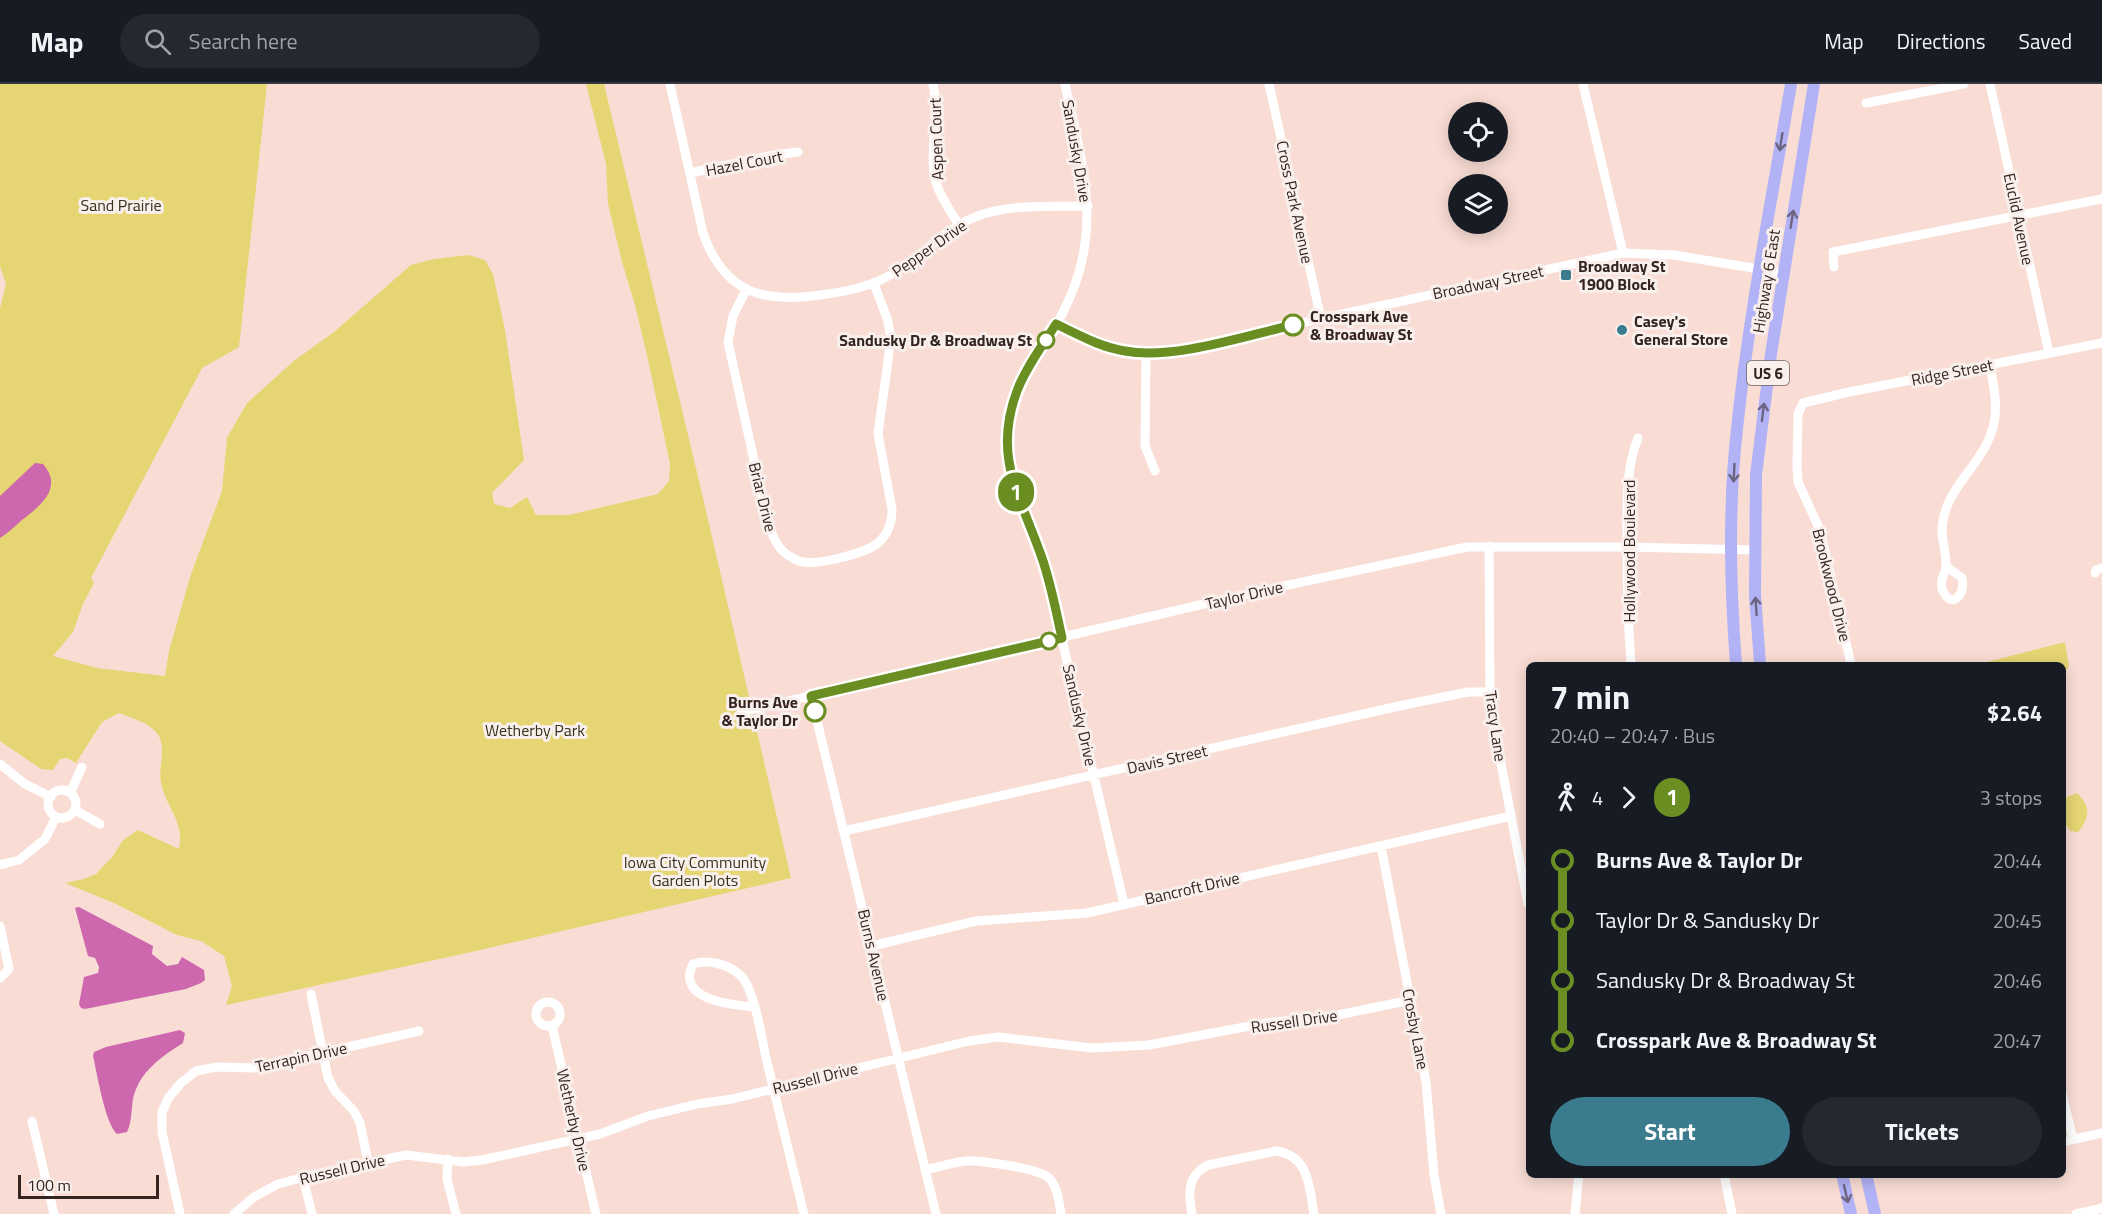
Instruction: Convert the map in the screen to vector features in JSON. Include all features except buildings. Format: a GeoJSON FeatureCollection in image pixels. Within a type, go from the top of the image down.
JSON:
{"type":"FeatureCollection","features":[{"type":"Feature","properties":{"kind":"main road","name":"Highway 6 East"},"geometry":{"type":"LineString","coordinates":[[1736,662],[1731,550],[1737,428],[1760,269],[1791,84]]}},
{"type":"Feature","properties":{"kind":"main road","name":"Highway 6 East"},"geometry":{"type":"LineString","coordinates":[[1760,662],[1754,550],[1756,475],[1762,413],[1814,84]]}},
{"type":"Feature","properties":{"kind":"main road"},"geometry":{"type":"LineString","coordinates":[[1843,1178],[1851,1214]]}},
{"type":"Feature","properties":{"kind":"main road"},"geometry":{"type":"LineString","coordinates":[[1867,1178],[1875,1214]]}},
{"type":"Feature","properties":{"kind":"street","name":"Pepper Drive"},"geometry":{"type":"LineString","coordinates":[[670,84],[709,249],[725,273],[746,290],[778,299],[851,291],[874,284],[893,274],[959,225],[977,216],[1018,207],[1088,206]]}},
{"type":"Feature","properties":{"kind":"street","name":"Aspen Court"},"geometry":{"type":"LineString","coordinates":[[933,84],[937,112],[935,181],[959,225]]}},
{"type":"Feature","properties":{"kind":"street","name":"Sandusky Drive"},"geometry":{"type":"LineString","coordinates":[[1065,84],[1084,173],[1088,206],[1087,230],[1079,274],[1072,293],[1018,389],[1012,407],[1007,440],[1012,479],[1042,558],[1124,904]]}},
{"type":"Feature","properties":{"kind":"street","name":"Cross Park Avenue"},"geometry":{"type":"LineString","coordinates":[[1269,84],[1321,319]]}},
{"type":"Feature","properties":{"kind":"street"},"geometry":{"type":"LineString","coordinates":[[1583,84],[1623,253]]}},
{"type":"Feature","properties":{"kind":"street"},"geometry":{"type":"LineString","coordinates":[[1866,103],[1964,84]]}},
{"type":"Feature","properties":{"kind":"street","name":"Euclid Avenue"},"geometry":{"type":"LineString","coordinates":[[1990,84],[2049,353]]}},
{"type":"Feature","properties":{"kind":"street","name":"Hazel Court"},"geometry":{"type":"LineString","coordinates":[[690,173],[798,152]]}},
{"type":"Feature","properties":{"kind":"street"},"geometry":{"type":"LineString","coordinates":[[1834,267],[1833,252],[2102,199]]}},
{"type":"Feature","properties":{"kind":"street","name":"Broadway Street"},"geometry":{"type":"LineString","coordinates":[[1056,324],[1086,340],[1104,346],[1146,354],[1180,351],[1623,253],[1674,255],[1784,273]]}},
{"type":"Feature","properties":{"kind":"street","name":"Briar Drive"},"geometry":{"type":"LineString","coordinates":[[746,290],[729,329],[730,357],[772,537],[782,551],[804,563],[818,562],[866,550],[878,544],[885,536],[892,519],[878,434],[891,338],[887,318],[874,284]]}},
{"type":"Feature","properties":{"kind":"street","name":"Ridge Street"},"geometry":{"type":"LineString","coordinates":[[1803,403],[2102,343]]}},
{"type":"Feature","properties":{"kind":"street"},"geometry":{"type":"LineString","coordinates":[[1146,354],[1145,446],[1155,471]]}},
{"type":"Feature","properties":{"kind":"street"},"geometry":{"type":"LineString","coordinates":[[1946,566],[1942,527],[1951,496],[1984,448],[1994,424],[1996,399],[1990,364]]}},
{"type":"Feature","properties":{"kind":"street","name":"Brookwood Drive"},"geometry":{"type":"LineString","coordinates":[[1803,403],[1798,414],[1797,474],[1801,490],[1820,530],[1851,662]]}},
{"type":"Feature","properties":{"kind":"street","name":"Hollywood Boulevard"},"geometry":{"type":"LineString","coordinates":[[1631,662],[1627,587],[1627,505],[1630,466],[1638,438]]}},
{"type":"Feature","properties":{"kind":"street","name":"Tracy Lane"},"geometry":{"type":"LineString","coordinates":[[1489,546],[1490,692],[1497,743],[1526,892]]}},
{"type":"Feature","properties":{"kind":"street","name":"Taylor Drive"},"geometry":{"type":"LineString","coordinates":[[741,712],[1360,569],[1467,547],[1754,550]]}},
{"type":"Feature","properties":{"kind":"street","name":"Davis Street"},"geometry":{"type":"LineString","coordinates":[[844,831],[1434,698],[1467,692],[1490,692]]}},
{"type":"Feature","properties":{"kind":"street","name":"Burns Avenue"},"geometry":{"type":"LineString","coordinates":[[811,696],[936,1214]]}},
{"type":"Feature","properties":{"kind":"street"},"geometry":{"type":"LineString","coordinates":[[0,765],[25,784],[51,797]]}},
{"type":"Feature","properties":{"kind":"street"},"geometry":{"type":"LineString","coordinates":[[70,793],[82,767]]}},
{"type":"Feature","properties":{"kind":"street"},"geometry":{"type":"LineString","coordinates":[[56,792],[70,793],[76,804],[75,810],[70,816],[56,817],[50,811],[48,804],[51,797],[56,792]]}},
{"type":"Feature","properties":{"kind":"street"},"geometry":{"type":"LineString","coordinates":[[75,810],[100,824]]}},
{"type":"Feature","properties":{"kind":"street","name":"Bancroft Drive"},"geometry":{"type":"LineString","coordinates":[[872,946],[959,924],[1075,915],[1512,816]]}},
{"type":"Feature","properties":{"kind":"street"},"geometry":{"type":"LineString","coordinates":[[0,866],[19,860],[45,839],[56,817]]}},
{"type":"Feature","properties":{"kind":"street","name":"Crosby Lane"},"geometry":{"type":"LineString","coordinates":[[1381,846],[1426,1082],[1433,1166],[1441,1214]]}},
{"type":"Feature","properties":{"kind":"street"},"geometry":{"type":"LineString","coordinates":[[0,926],[9,969],[0,978]]}},
{"type":"Feature","properties":{"kind":"street"},"geometry":{"type":"LineString","coordinates":[[754,1007],[726,1004],[698,993],[692,987],[689,979],[689,971],[693,964],[702,961],[711,962],[740,975],[749,988],[754,1007],[774,1089],[804,1214]]}},
{"type":"Feature","properties":{"kind":"street"},"geometry":{"type":"LineString","coordinates":[[311,994],[328,1078],[335,1091],[354,1111],[360,1123],[368,1162]]}},
{"type":"Feature","properties":{"kind":"street","name":"Russell Drive"},"geometry":{"type":"LineString","coordinates":[[234,1214],[254,1197],[278,1184],[368,1162],[406,1155],[463,1162],[482,1160],[600,1134],[648,1116],[697,1104],[732,1099],[969,1041],[998,1037],[1092,1048],[1149,1045],[1266,1023],[1328,1017],[1411,1000]]}},
{"type":"Feature","properties":{"kind":"street","name":"Wetherby Drive"},"geometry":{"type":"LineString","coordinates":[[552,1026],[596,1214]]}},
{"type":"Feature","properties":{"kind":"street","name":"Terrapin Drive"},"geometry":{"type":"LineString","coordinates":[[180,1214],[162,1132],[162,1112],[169,1097],[196,1071],[217,1067],[255,1068],[419,1031]]}},
{"type":"Feature","properties":{"kind":"street"},"geometry":{"type":"LineString","coordinates":[[2066,1110],[2073,1139]]}},
{"type":"Feature","properties":{"kind":"street"},"geometry":{"type":"LineString","coordinates":[[32,1121],[54,1214]]}},
{"type":"Feature","properties":{"kind":"street"},"geometry":{"type":"LineString","coordinates":[[2066,1141],[2102,1133]]}},
{"type":"Feature","properties":{"kind":"street"},"geometry":{"type":"LineString","coordinates":[[1192,1214],[1189,1188],[1195,1175],[1201,1169],[1209,1165],[1278,1151],[1287,1153],[1301,1163],[1306,1172],[1314,1214]]}},
{"type":"Feature","properties":{"kind":"street"},"geometry":{"type":"LineString","coordinates":[[448,1159],[447,1179],[456,1214]]}},
{"type":"Feature","properties":{"kind":"street"},"geometry":{"type":"LineString","coordinates":[[925,1170],[966,1161],[1034,1171],[1048,1177],[1052,1182],[1061,1214]]}},
{"type":"Feature","properties":{"kind":"street"},"geometry":{"type":"LineString","coordinates":[[303,1178],[312,1214]]}},
{"type":"Feature","properties":{"kind":"street"},"geometry":{"type":"LineString","coordinates":[[1575,1214],[1579,1178]]}},
{"type":"Feature","properties":{"kind":"street"},"geometry":{"type":"LineString","coordinates":[[1726,1178],[1732,1214]]}},
{"type":"Feature","properties":{"kind":"street"},"geometry":{"type":"LineString","coordinates":[[2076,1214],[2102,1208]]}},
{"type":"Feature","properties":{"kind":"green space"},"geometry":{"type":"Polygon","coordinates":[[[0,84],[267,84],[239,347],[202,368],[91,578],[94,583],[83,604],[73,632],[53,656],[97,668],[165,676],[169,651],[191,574],[222,491],[227,438],[247,403],[295,360],[334,332],[411,265],[434,259],[468,255],[485,260],[493,274],[505,330],[524,460],[492,493],[494,504],[510,508],[527,497],[536,515],[569,515],[658,494],[669,481],[670,464],[635,305],[608,204],[606,164],[586,84],[604,84],[791,878],[467,953],[226,1005],[232,986],[224,956],[201,941],[177,935],[114,903],[65,883],[96,874],[113,856],[123,840],[138,830],[179,849],[180,839],[177,823],[161,783],[161,741],[156,731],[146,724],[119,713],[102,722],[76,763],[67,758],[60,759],[53,770],[41,769],[0,741],[0,308],[6,284],[0,266],[0,84]]]}},
{"type":"Feature","properties":{"kind":"green space"},"geometry":{"type":"Polygon","coordinates":[[[2065,642],[2069,667],[2066,670],[2066,662],[1987,662],[2065,642]]]}},
{"type":"Feature","properties":{"kind":"green space"},"geometry":{"type":"Polygon","coordinates":[[[2077,793],[2086,807],[2087,816],[2078,832],[2070,831],[2066,824],[2066,798],[2077,793]]]}},
{"type":"Feature","properties":{"kind":"shaded area"},"geometry":{"type":"Polygon","coordinates":[[[35,463],[43,464],[49,473],[51,481],[47,496],[36,509],[0,538],[0,496],[35,463]]]}},
{"type":"Feature","properties":{"kind":"shaded area"},"geometry":{"type":"Polygon","coordinates":[[[79,907],[153,946],[152,954],[167,966],[178,964],[182,957],[204,970],[205,980],[186,989],[81,1008],[79,1004],[84,977],[98,973],[99,967],[95,958],[88,956],[75,908],[79,907]]]}},
{"type":"Feature","properties":{"kind":"shaded area"},"geometry":{"type":"Polygon","coordinates":[[[180,1030],[185,1033],[183,1043],[152,1066],[140,1081],[133,1099],[127,1132],[117,1134],[105,1109],[94,1052],[106,1047],[180,1030]]]}},
{"type":"Feature","properties":{"kind":"bus line","name":"1"},"geometry":{"type":"LineString","coordinates":[[815,711],[811,696],[1062,638],[1042,558],[1012,479],[1007,440],[1012,407],[1018,389],[1056,324],[1086,340],[1125,351],[1146,354],[1180,351],[1293,325]]}},
{"type":"Feature","properties":{"kind":"place","name":"Broadway St 1900 Block"},"geometry":{"type":"Point","coordinates":[1566,275]}},
{"type":"Feature","properties":{"kind":"place","name":"Crosspark Ave & Broadway St"},"geometry":{"type":"Point","coordinates":[1293,325]}},
{"type":"Feature","properties":{"kind":"place","name":"Casey's General Store"},"geometry":{"type":"Point","coordinates":[1622,330]}},
{"type":"Feature","properties":{"kind":"place","name":"Sandusky Dr & Broadway St"},"geometry":{"type":"Point","coordinates":[1046,340]}},
{"type":"Feature","properties":{"kind":"place","name":"Burns Ave & Taylor Dr"},"geometry":{"type":"Point","coordinates":[815,711]}},
{"type":"Feature","properties":{"kind":"park label","name":"Sand Prairie"},"geometry":{"type":"Point","coordinates":[121,205]}},
{"type":"Feature","properties":{"kind":"park label","name":"Wetherby Park"},"geometry":{"type":"Point","coordinates":[535,730]}},
{"type":"Feature","properties":{"kind":"park label","name":"Iowa City Community Garden Plots"},"geometry":{"type":"Point","coordinates":[695,871]}}]}
